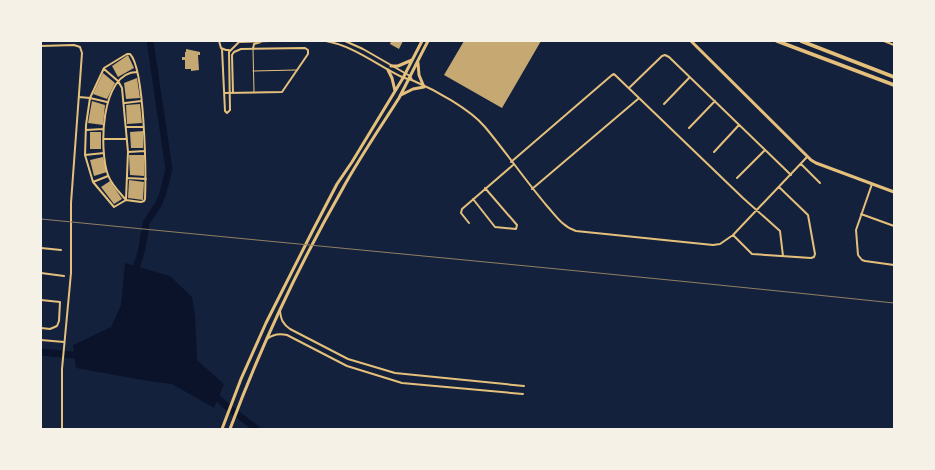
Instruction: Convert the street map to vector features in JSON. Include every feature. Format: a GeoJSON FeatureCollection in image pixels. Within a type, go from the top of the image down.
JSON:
{"type":"FeatureCollection","features":[{"type":"Feature","properties":{"kind":"highway"},"geometry":{"type":"LineString","coordinates":[[777,41],[894,85]]}},
{"type":"Feature","properties":{"kind":"highway"},"geometry":{"type":"LineString","coordinates":[[801,41],[894,77]]}},
{"type":"Feature","properties":{"kind":"main road"},"geometry":{"type":"LineString","coordinates":[[222,429],[266,323],[301,252],[337,184],[395,93],[422,41]]}},
{"type":"Feature","properties":{"kind":"main road"},"geometry":{"type":"LineString","coordinates":[[230,429],[265,341],[307,255],[343,187],[410,80],[410,76],[428,41]]}},
{"type":"Feature","properties":{"kind":"main road"},"geometry":{"type":"LineString","coordinates":[[691,41],[816,164],[894,192]]}},
{"type":"Feature","properties":{"kind":"main road"},"geometry":{"type":"LineString","coordinates":[[391,66],[403,65],[413,59]]}},
{"type":"Feature","properties":{"kind":"main road"},"geometry":{"type":"LineString","coordinates":[[400,96],[413,89],[424,87],[418,71],[418,61]]}},
{"type":"Feature","properties":{"kind":"main road"},"geometry":{"type":"LineString","coordinates":[[388,70],[392,78],[395,93]]}},
{"type":"Feature","properties":{"kind":"street"},"geometry":{"type":"LineString","coordinates":[[219,41],[222,49],[225,111],[227,113],[230,110],[228,54],[230,49],[239,42],[270,41]]}},
{"type":"Feature","properties":{"kind":"street"},"geometry":{"type":"LineString","coordinates":[[253,49],[254,44],[265,41]]}},
{"type":"Feature","properties":{"kind":"street"},"geometry":{"type":"LineString","coordinates":[[326,41],[337,43],[361,54],[403,78],[448,99],[474,116],[484,126],[532,189],[566,227],[576,231],[720,244],[733,235],[808,157]]}},
{"type":"Feature","properties":{"kind":"street"},"geometry":{"type":"LineString","coordinates":[[345,41],[410,76]]}},
{"type":"Feature","properties":{"kind":"street"},"geometry":{"type":"LineString","coordinates":[[884,41],[894,45]]}},
{"type":"Feature","properties":{"kind":"street"},"geometry":{"type":"LineString","coordinates":[[41,46],[74,45],[80,47],[82,50],[71,203],[71,273],[64,342],[62,429]]}},
{"type":"Feature","properties":{"kind":"street"},"geometry":{"type":"LineString","coordinates":[[224,93],[233,93],[254,92],[282,92],[308,54],[308,50],[305,48],[241,49],[234,52],[232,55],[233,93]]}},
{"type":"Feature","properties":{"kind":"street"},"geometry":{"type":"LineString","coordinates":[[222,49],[230,49]]}},
{"type":"Feature","properties":{"kind":"street"},"geometry":{"type":"LineString","coordinates":[[127,54],[130,54],[137,72],[141,101],[146,179],[144,201],[141,202],[126,200],[116,206],[112,206],[93,182],[85,155],[90,98],[104,68],[127,54]]}},
{"type":"Feature","properties":{"kind":"street"},"geometry":{"type":"LineString","coordinates":[[629,89],[665,55],[791,175]]}},
{"type":"Feature","properties":{"kind":"street"},"geometry":{"type":"LineString","coordinates":[[104,68],[118,81],[122,88],[128,152],[126,200]]}},
{"type":"Feature","properties":{"kind":"street"},"geometry":{"type":"LineString","coordinates":[[126,200],[108,176],[104,153],[103,129],[107,102],[118,81],[127,73],[137,72]]}},
{"type":"Feature","properties":{"kind":"street"},"geometry":{"type":"LineString","coordinates":[[469,223],[460,212],[462,208],[614,74],[756,211],[780,231],[783,256]]}},
{"type":"Feature","properties":{"kind":"street"},"geometry":{"type":"LineString","coordinates":[[664,104],[690,78]]}},
{"type":"Feature","properties":{"kind":"street"},"geometry":{"type":"LineString","coordinates":[[79,97],[107,102]]}},
{"type":"Feature","properties":{"kind":"street"},"geometry":{"type":"LineString","coordinates":[[532,189],[638,98]]}},
{"type":"Feature","properties":{"kind":"street"},"geometry":{"type":"LineString","coordinates":[[124,103],[141,101]]}},
{"type":"Feature","properties":{"kind":"street"},"geometry":{"type":"LineString","coordinates":[[689,128],[715,101]]}},
{"type":"Feature","properties":{"kind":"street"},"geometry":{"type":"LineString","coordinates":[[714,152],[739,125]]}},
{"type":"Feature","properties":{"kind":"street"},"geometry":{"type":"LineString","coordinates":[[126,126],[143,127]]}},
{"type":"Feature","properties":{"kind":"street"},"geometry":{"type":"LineString","coordinates":[[86,130],[103,129]]}},
{"type":"Feature","properties":{"kind":"street"},"geometry":{"type":"LineString","coordinates":[[104,139],[127,139]]}},
{"type":"Feature","properties":{"kind":"street"},"geometry":{"type":"LineString","coordinates":[[737,178],[765,150]]}},
{"type":"Feature","properties":{"kind":"street"},"geometry":{"type":"LineString","coordinates":[[128,152],[145,151]]}},
{"type":"Feature","properties":{"kind":"street"},"geometry":{"type":"LineString","coordinates":[[85,155],[104,153]]}},
{"type":"Feature","properties":{"kind":"street"},"geometry":{"type":"LineString","coordinates":[[802,164],[820,183]]}},
{"type":"Feature","properties":{"kind":"street"},"geometry":{"type":"LineString","coordinates":[[93,182],[108,176]]}},
{"type":"Feature","properties":{"kind":"street"},"geometry":{"type":"LineString","coordinates":[[127,178],[146,179]]}},
{"type":"Feature","properties":{"kind":"street"},"geometry":{"type":"LineString","coordinates":[[872,184],[856,230],[859,258],[865,261],[894,265]]}},
{"type":"Feature","properties":{"kind":"street"},"geometry":{"type":"LineString","coordinates":[[733,235],[752,254],[814,257],[816,254],[808,215],[779,187]]}},
{"type":"Feature","properties":{"kind":"street"},"geometry":{"type":"LineString","coordinates":[[473,199],[495,227],[516,229],[516,225],[485,188]]}},
{"type":"Feature","properties":{"kind":"street"},"geometry":{"type":"LineString","coordinates":[[861,213],[894,226]]}},
{"type":"Feature","properties":{"kind":"street"},"geometry":{"type":"LineString","coordinates":[[41,248],[61,250]]}},
{"type":"Feature","properties":{"kind":"street"},"geometry":{"type":"LineString","coordinates":[[41,273],[64,276]]}},
{"type":"Feature","properties":{"kind":"street"},"geometry":{"type":"LineString","coordinates":[[41,300],[60,302],[59,321],[57,326],[50,329],[41,328]]}},
{"type":"Feature","properties":{"kind":"street"},"geometry":{"type":"LineString","coordinates":[[280,310],[280,318],[290,329],[348,359],[395,373],[524,386]]}},
{"type":"Feature","properties":{"kind":"street"},"geometry":{"type":"LineString","coordinates":[[265,341],[280,333],[287,335],[346,366],[402,383],[523,394]]}},
{"type":"Feature","properties":{"kind":"street"},"geometry":{"type":"LineString","coordinates":[[41,340],[64,342]]}},
{"type":"Feature","properties":{"kind":"lane"},"geometry":{"type":"LineString","coordinates":[[253,49],[254,92]]}},
{"type":"Feature","properties":{"kind":"lane"},"geometry":{"type":"LineString","coordinates":[[253,71],[297,70]]}},
{"type":"Feature","properties":{"kind":"water"},"geometry":{"type":"Polygon","coordinates":[[[125,263],[170,276],[192,297],[195,316],[197,360],[224,384],[214,408],[172,384],[76,368],[73,345],[111,327],[121,305],[125,263]]]}},
{"type":"Feature","properties":{"kind":"building"},"geometry":{"type":"Polygon","coordinates":[[[391,41],[403,41],[399,49],[390,44],[391,41]]]}},
{"type":"Feature","properties":{"kind":"building"},"geometry":{"type":"Polygon","coordinates":[[[464,41],[541,41],[502,108],[444,75],[464,41]]]}},
{"type":"Feature","properties":{"kind":"building"},"geometry":{"type":"Polygon","coordinates":[[[186,49],[200,52],[200,55],[198,55],[199,70],[191,71],[191,69],[185,69],[185,60],[182,60],[182,57],[185,57],[186,49]]]}},
{"type":"Feature","properties":{"kind":"building"},"geometry":{"type":"Polygon","coordinates":[[[128,55],[134,68],[118,77],[112,66],[128,55]]]}},
{"type":"Feature","properties":{"kind":"building"},"geometry":{"type":"Polygon","coordinates":[[[103,73],[115,83],[107,99],[93,94],[103,73]]]}},
{"type":"Feature","properties":{"kind":"building"},"geometry":{"type":"Polygon","coordinates":[[[137,78],[140,98],[126,99],[124,83],[137,78]]]}},
{"type":"Feature","properties":{"kind":"building"},"geometry":{"type":"Polygon","coordinates":[[[92,101],[105,105],[103,125],[88,123],[92,101]]]}},
{"type":"Feature","properties":{"kind":"building"},"geometry":{"type":"Polygon","coordinates":[[[140,104],[142,123],[127,124],[126,105],[140,104]]]}},
{"type":"Feature","properties":{"kind":"building"},"geometry":{"type":"Polygon","coordinates":[[[143,131],[143,148],[131,148],[130,132],[143,131]]]}},
{"type":"Feature","properties":{"kind":"building"},"geometry":{"type":"Polygon","coordinates":[[[90,132],[101,132],[101,149],[90,149],[90,132]]]}},
{"type":"Feature","properties":{"kind":"building"},"geometry":{"type":"Polygon","coordinates":[[[129,155],[144,155],[144,176],[130,175],[129,155]]]}},
{"type":"Feature","properties":{"kind":"building"},"geometry":{"type":"Polygon","coordinates":[[[103,157],[107,172],[94,176],[90,160],[103,157]]]}},
{"type":"Feature","properties":{"kind":"building"},"geometry":{"type":"Polygon","coordinates":[[[129,180],[144,182],[143,200],[128,198],[129,180]]]}},
{"type":"Feature","properties":{"kind":"building"},"geometry":{"type":"Polygon","coordinates":[[[110,181],[122,199],[114,204],[101,187],[110,181]]]}},
{"type":"Feature","properties":{"kind":"waterway"},"geometry":{"type":"LineString","coordinates":[[134,275],[142,249],[146,223],[158,205],[163,193],[169,169],[150,41]]}},
{"type":"Feature","properties":{"kind":"waterway"},"geometry":{"type":"LineString","coordinates":[[41,352],[83,356]]}},
{"type":"Feature","properties":{"kind":"waterway"},"geometry":{"type":"LineString","coordinates":[[211,391],[225,405],[257,429]]}},
{"type":"Feature","properties":{"kind":"railway"},"geometry":{"type":"LineString","coordinates":[[41,219],[894,303]]}}]}
